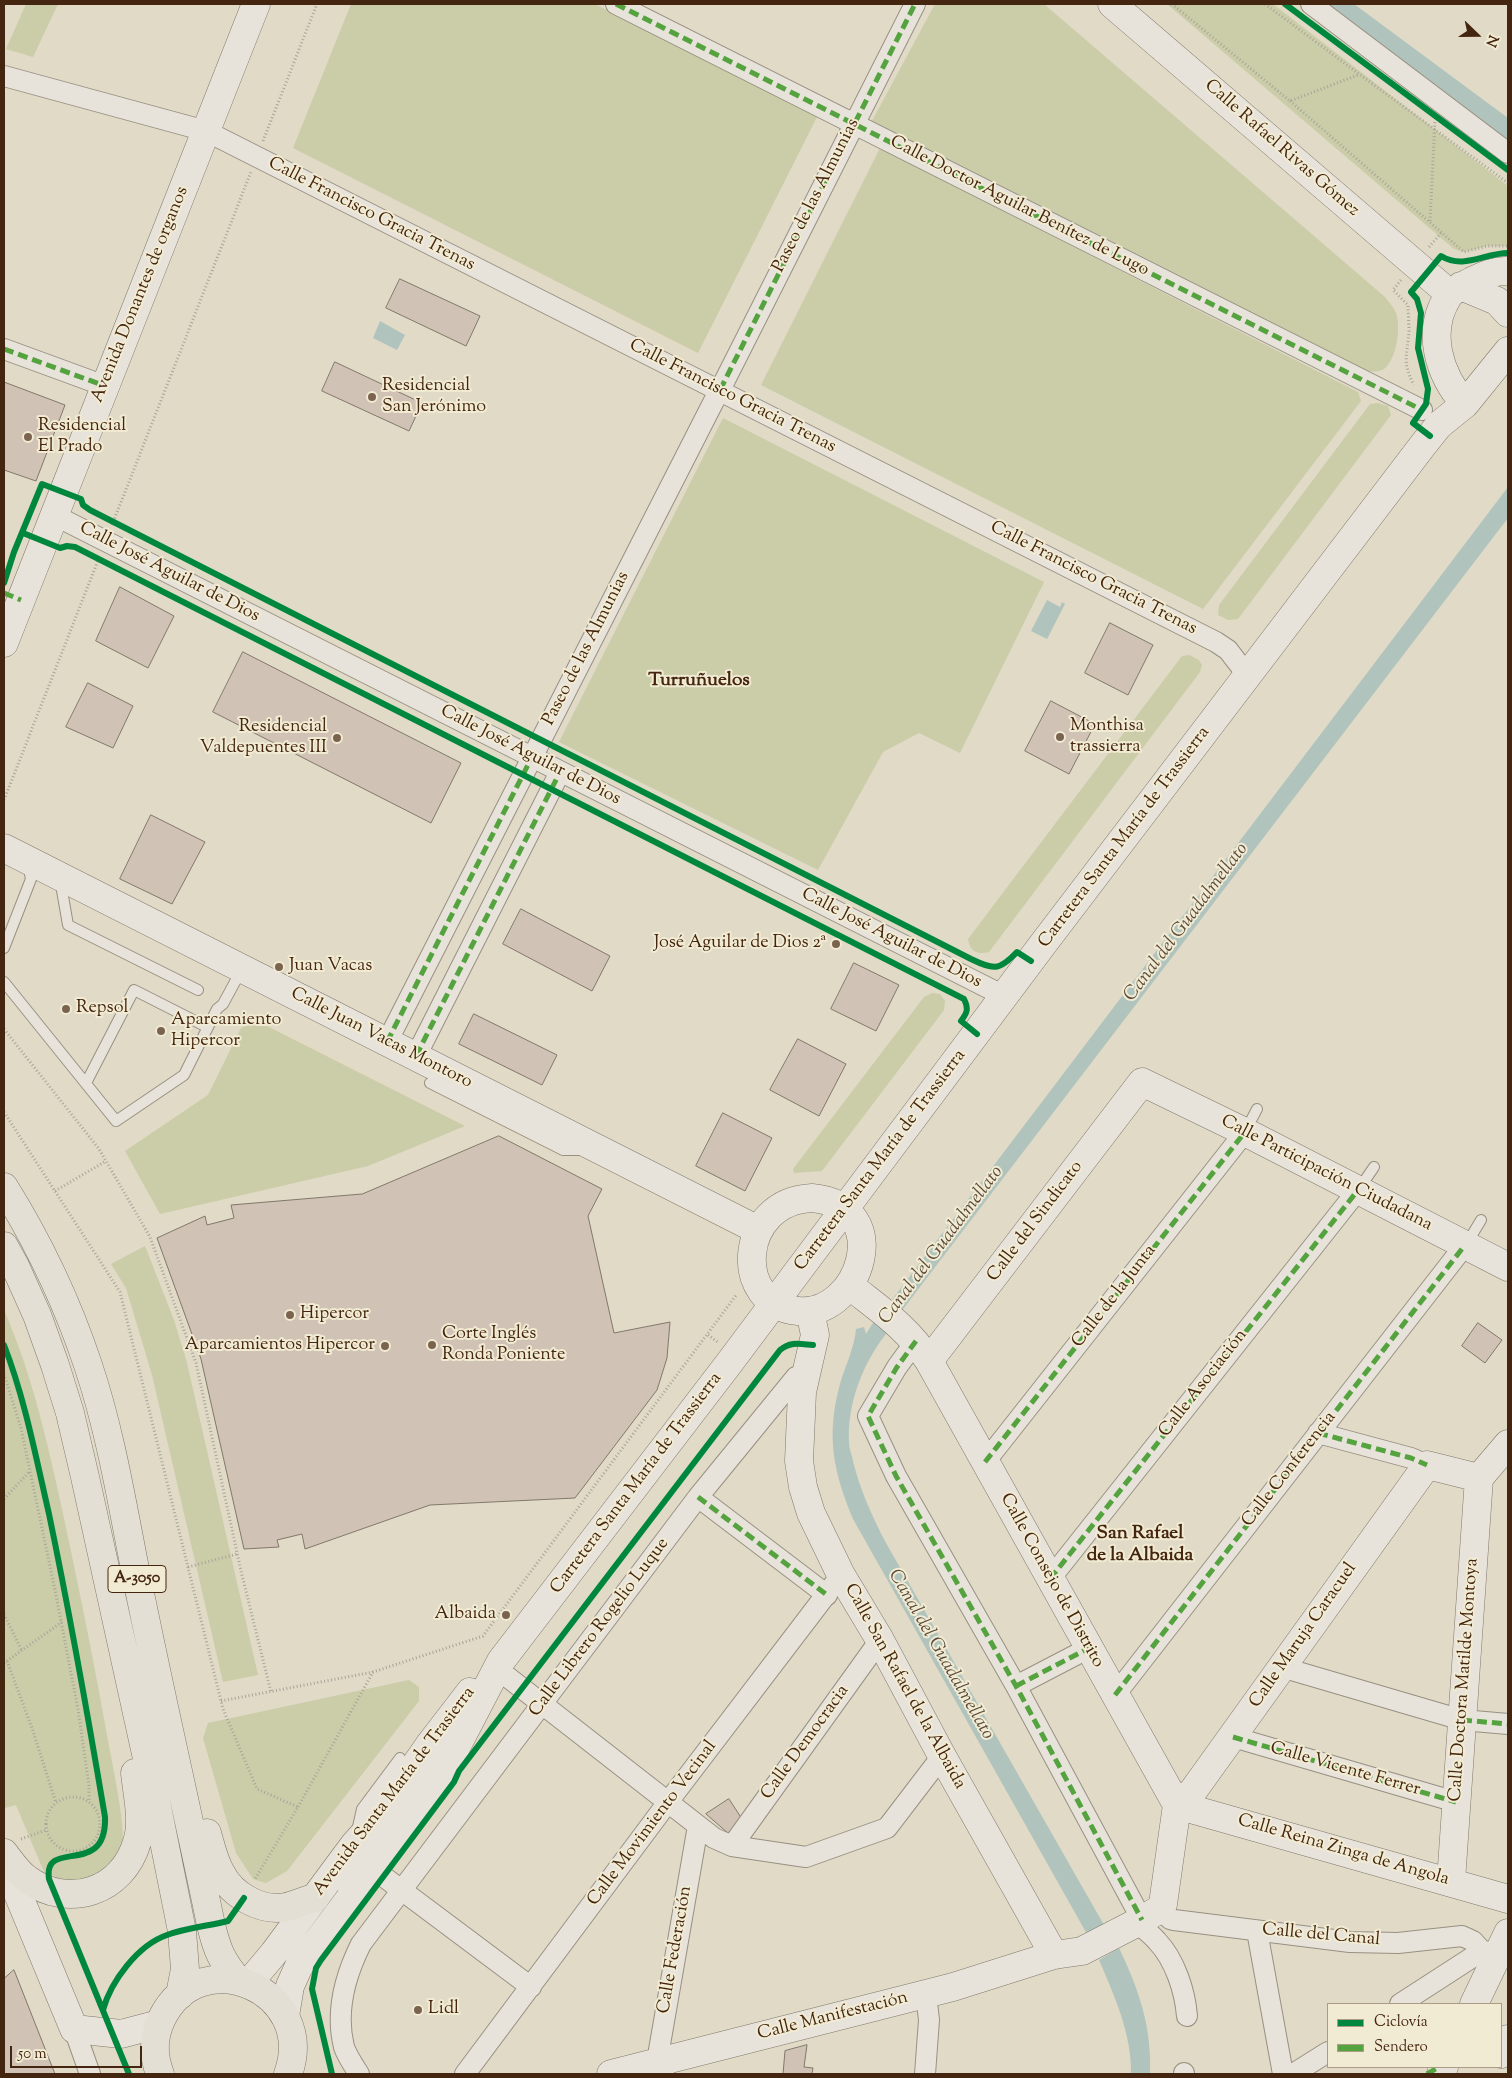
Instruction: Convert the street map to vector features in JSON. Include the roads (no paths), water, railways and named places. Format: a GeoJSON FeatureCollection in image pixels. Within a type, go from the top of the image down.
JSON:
{"type":"FeatureCollection","features":[{"type":"Feature","properties":{"kind":"highway","name":"A-3050"},"geometry":{"type":"LineString","coordinates":[[4,1187],[51,1271],[89,1367],[114,1469],[216,1945],[225,1965],[243,1982],[266,1993],[280,2007],[292,2035],[293,2068]]}},
{"type":"Feature","properties":{"kind":"highway","name":"A-3050"},"geometry":{"type":"LineString","coordinates":[[4,1246],[37,1315],[55,1364],[74,1432],[150,1772],[182,1931],[184,1969],[180,1995]]}},
{"type":"Feature","properties":{"kind":"highway"},"geometry":{"type":"LineString","coordinates":[[7,1852],[26,1879],[58,1893],[73,1895],[89,1892],[107,1885],[130,1860],[138,1840],[139,1821],[130,1731],[112,1603]]}},
{"type":"Feature","properties":{"kind":"highway"},"geometry":{"type":"LineString","coordinates":[[152,1651],[182,1743],[214,1857],[221,1874],[230,1886],[244,1898],[268,1907],[285,1907],[315,1898]]}},
{"type":"Feature","properties":{"kind":"highway","name":"A-3050"},"geometry":{"type":"LineString","coordinates":[[158,2067],[155,2041],[159,2024],[168,2008],[180,1995],[208,1981],[243,1982]]}},
{"type":"Feature","properties":{"kind":"street","name":"Avenida Donantes de organos"},"geometry":{"type":"LineString","coordinates":[[4,643],[12,597],[54,515],[256,4]]}},
{"type":"Feature","properties":{"kind":"street","name":"Calle Doctor Aguilar Benítez de Lugo"},"geometry":{"type":"LineString","coordinates":[[616,4],[1415,407]]}},
{"type":"Feature","properties":{"kind":"street","name":"Paseo de las Almunias"},"geometry":{"type":"LineString","coordinates":[[387,1042],[915,4]]}},
{"type":"Feature","properties":{"kind":"street","name":"Calle Rafael Rivas Gómez"},"geometry":{"type":"LineString","coordinates":[[1112,4],[1415,263],[1455,290],[1497,301],[1508,313]]}},
{"type":"Feature","properties":{"kind":"street"},"geometry":{"type":"LineString","coordinates":[[1311,4],[1508,153]]}},
{"type":"Feature","properties":{"kind":"street","name":"Calle Francisco Gracia Trenas"},"geometry":{"type":"LineString","coordinates":[[4,76],[206,131],[1216,642],[1228,650],[1248,676]]}},
{"type":"Feature","properties":{"kind":"street"},"geometry":{"type":"LineString","coordinates":[[1465,404],[1452,390],[1442,368],[1436,341],[1439,320],[1455,290],[1490,273],[1506,259]]}},
{"type":"Feature","properties":{"kind":"street"},"geometry":{"type":"LineString","coordinates":[[4,349],[105,386]]}},
{"type":"Feature","properties":{"kind":"street","name":"Carretera Santa María de Trassierra"},"geometry":{"type":"LineString","coordinates":[[496,1668],[1439,425],[1465,404],[1507,349]]}},
{"type":"Feature","properties":{"kind":"street","name":"Calle José Aguilar de Dios"},"geometry":{"type":"LineString","coordinates":[[54,515],[102,550],[532,757],[1006,997]]}},
{"type":"Feature","properties":{"kind":"street"},"geometry":{"type":"LineString","coordinates":[[416,1056],[560,772]]}},
{"type":"Feature","properties":{"kind":"street","name":"Calle Juan Vacas Montoro"},"geometry":{"type":"LineString","coordinates":[[15,854],[758,1230]]}},
{"type":"Feature","properties":{"kind":"street","name":"Calle Participación Ciudadana"},"geometry":{"type":"LineString","coordinates":[[1142,1082],[1251,1120],[1358,1190],[1508,1267]]}},
{"type":"Feature","properties":{"kind":"street","name":"Calle del Sindicato"},"geometry":{"type":"LineString","coordinates":[[915,1342],[1142,1082]]}},
{"type":"Feature","properties":{"kind":"street","name":"Calle de la Junta"},"geometry":{"type":"LineString","coordinates":[[985,1462],[1251,1120]]}},
{"type":"Feature","properties":{"kind":"street","name":"Calle Asociación"},"geometry":{"type":"LineString","coordinates":[[1050,1579],[1358,1190]]}},
{"type":"Feature","properties":{"kind":"street"},"geometry":{"type":"LineString","coordinates":[[812,1198],[825,1200],[845,1209],[858,1225],[862,1241],[858,1267],[849,1285],[828,1304],[810,1311],[787,1310],[774,1302],[759,1285],[753,1269],[753,1247],[758,1230],[775,1210],[786,1203],[798,1199],[812,1198]]}},
{"type":"Feature","properties":{"kind":"street","name":"Calle Conferencia"},"geometry":{"type":"LineString","coordinates":[[1114,1695],[1465,1245]]}},
{"type":"Feature","properties":{"kind":"street","name":"Calle Consejo de Distrito"},"geometry":{"type":"LineString","coordinates":[[849,1285],[915,1342],[985,1462],[1177,1805]]}},
{"type":"Feature","properties":{"kind":"street","name":"Calle San Rafael de la Albaida"},"geometry":{"type":"LineString","coordinates":[[810,1311],[815,1335],[802,1400],[799,1461],[803,1487],[834,1585],[880,1640],[942,1756],[1054,1955]]}},
{"type":"Feature","properties":{"kind":"street"},"geometry":{"type":"LineString","coordinates":[[915,1342],[897,1367],[868,1416],[896,1476],[1172,1964],[1185,1995],[1188,2016]]}},
{"type":"Feature","properties":{"kind":"street","name":"Calle Librero Rogelio Luque"},"geometry":{"type":"LineString","coordinates":[[359,2074],[344,2048],[340,2020],[342,1994],[350,1966],[361,1944],[698,1497],[796,1377],[805,1378]]}},
{"type":"Feature","properties":{"kind":"street"},"geometry":{"type":"LineString","coordinates":[[1318,1433],[1479,1478],[1508,1444]]}},
{"type":"Feature","properties":{"kind":"street","name":"Calle Maruja Caracuel"},"geometry":{"type":"LineString","coordinates":[[1177,1805],[1193,1791],[1233,1737],[1281,1667],[1427,1465]]}},
{"type":"Feature","properties":{"kind":"street","name":"Calle Doctora Matilde Montoya"},"geometry":{"type":"LineString","coordinates":[[1451,1881],[1479,1478]]}},
{"type":"Feature","properties":{"kind":"street"},"geometry":{"type":"LineString","coordinates":[[698,1497],[834,1585]]}},
{"type":"Feature","properties":{"kind":"street","name":"Calle Movimiento Vecinal"},"geometry":{"type":"LineString","coordinates":[[465,2074],[532,1987],[668,1802],[834,1585]]}},
{"type":"Feature","properties":{"kind":"street","name":"Calle Democracia"},"geometry":{"type":"LineString","coordinates":[[732,1846],[880,1640]]}},
{"type":"Feature","properties":{"kind":"street"},"geometry":{"type":"LineString","coordinates":[[1016,1686],[1089,1648]]}},
{"type":"Feature","properties":{"kind":"street"},"geometry":{"type":"LineString","coordinates":[[1281,1667],[1462,1720],[1508,1724]]}},
{"type":"Feature","properties":{"kind":"street"},"geometry":{"type":"LineString","coordinates":[[496,1668],[698,1826],[714,1838],[732,1846],[806,1857],[888,1828],[942,1756]]}},
{"type":"Feature","properties":{"kind":"street","name":"Avenida Santa María de Trasierra"},"geometry":{"type":"LineString","coordinates":[[243,1982],[274,1953],[354,1845],[380,1816],[430,1744],[476,1684],[496,1668]]}},
{"type":"Feature","properties":{"kind":"street","name":"Avenida Santa María de Trasierra"},"geometry":{"type":"LineString","coordinates":[[285,2016],[290,1986],[299,1966],[439,1780],[496,1668]]}},
{"type":"Feature","properties":{"kind":"street","name":"Calle Vicente Ferrer"},"geometry":{"type":"LineString","coordinates":[[1233,1737],[1456,1802]]}},
{"type":"Feature","properties":{"kind":"street"},"geometry":{"type":"LineString","coordinates":[[1054,1955],[1082,1951],[1146,1917],[1163,1904],[1177,1805]]}},
{"type":"Feature","properties":{"kind":"street","name":"Calle Reina Zinga de Angola"},"geometry":{"type":"LineString","coordinates":[[1177,1805],[1508,1898]]}},
{"type":"Feature","properties":{"kind":"street","name":"Calle Federación"},"geometry":{"type":"LineString","coordinates":[[662,2067],[659,2050],[698,1826]]}},
{"type":"Feature","properties":{"kind":"street"},"geometry":{"type":"LineString","coordinates":[[7,1852],[90,2074]]}},
{"type":"Feature","properties":{"kind":"street"},"geometry":{"type":"LineString","coordinates":[[372,1868],[532,1987]]}},
{"type":"Feature","properties":{"kind":"street","name":"Calle del Canal"},"geometry":{"type":"LineString","coordinates":[[1146,1917],[1350,1942],[1398,1943],[1462,1936],[1473,1941],[1496,1946]]}},
{"type":"Feature","properties":{"kind":"street"},"geometry":{"type":"LineString","coordinates":[[1257,1930],[1282,2074]]}},
{"type":"Feature","properties":{"kind":"street"},"geometry":{"type":"LineString","coordinates":[[1402,2003],[1496,1946]]}},
{"type":"Feature","properties":{"kind":"street"},"geometry":{"type":"LineString","coordinates":[[1474,2003],[1496,1946]]}},
{"type":"Feature","properties":{"kind":"street","name":"Calle Manifestación"},"geometry":{"type":"LineString","coordinates":[[611,2074],[662,2067],[926,1994],[1054,1955]]}},
{"type":"Feature","properties":{"kind":"street"},"geometry":{"type":"LineString","coordinates":[[925,2074],[929,2020],[926,1994]]}},
{"type":"Feature","properties":{"kind":"street"},"geometry":{"type":"LineString","coordinates":[[74,2029],[121,2034],[159,2024]]}},
{"type":"Feature","properties":{"kind":"street"},"geometry":{"type":"LineString","coordinates":[[121,2034],[158,2067]]}},
{"type":"Feature","properties":{"kind":"street"},"geometry":{"type":"LineString","coordinates":[[1502,2052],[1508,2039]]}},
{"type":"Feature","properties":{"kind":"street"},"geometry":{"type":"LineString","coordinates":[[1293,2074],[1327,2053]]}},
{"type":"Feature","properties":{"kind":"lane"},"geometry":{"type":"LineString","coordinates":[[4,948],[31,879],[15,854]]}},
{"type":"Feature","properties":{"kind":"lane"},"geometry":{"type":"LineString","coordinates":[[59,876],[68,925],[198,990]]}},
{"type":"Feature","properties":{"kind":"lane"},"geometry":{"type":"LineString","coordinates":[[4,982],[116,1120],[184,1075],[216,1009],[223,1004],[243,969]]}},
{"type":"Feature","properties":{"kind":"lane"},"geometry":{"type":"LineString","coordinates":[[86,1083],[134,990],[207,1028]]}},
{"type":"Feature","properties":{"kind":"lane"},"geometry":{"type":"LineString","coordinates":[[430,1083],[563,1150],[598,1150]]}},
{"type":"Feature","properties":{"kind":"lane"},"geometry":{"type":"LineString","coordinates":[[1358,1190],[1374,1167]]}},
{"type":"Feature","properties":{"kind":"lane"},"geometry":{"type":"LineString","coordinates":[[1465,1245],[1481,1220]]}},
{"type":"Feature","properties":{"kind":"lane"},"geometry":{"type":"LineString","coordinates":[[354,1845],[362,1809],[400,1758]]}},
{"type":"Feature","properties":{"kind":"lane"},"geometry":{"type":"LineString","coordinates":[[336,1915],[345,1882],[387,1825]]}},
{"type":"Feature","properties":{"kind":"water"},"geometry":{"type":"Polygon","coordinates":[[[1327,4],[1354,4],[1508,118],[1508,140],[1327,4]]]}},
{"type":"Feature","properties":{"kind":"water"},"geometry":{"type":"Polygon","coordinates":[[[380,321],[405,335],[397,350],[373,338],[380,321]]]}},
{"type":"Feature","properties":{"kind":"water","name":"Canal del Guadalmellato"},"geometry":{"type":"Polygon","coordinates":[[[1508,487],[1508,518],[900,1313],[888,1305],[1508,487]]]}},
{"type":"Feature","properties":{"kind":"water"},"geometry":{"type":"Polygon","coordinates":[[[1047,600],[1060,607],[1062,602],[1065,604],[1047,639],[1031,631],[1047,600]]]}},
{"type":"Feature","properties":{"kind":"water","name":"Canal del Guadalmellato"},"geometry":{"type":"Polygon","coordinates":[[[876,1318],[889,1330],[872,1355],[859,1382],[854,1397],[849,1427],[849,1448],[859,1482],[871,1513],[886,1543],[1104,1925],[1087,1934],[853,1519],[846,1502],[834,1455],[833,1423],[835,1406],[856,1329],[864,1327],[866,1334],[876,1318]]]}},
{"type":"Feature","properties":{"kind":"water"},"geometry":{"type":"Polygon","coordinates":[[[1119,1948],[1133,1979],[1143,2009],[1149,2040],[1150,2074],[1131,2074],[1129,2044],[1121,2015],[1099,1960],[1119,1948]]]}},
{"type":"Feature","properties":{"kind":"place","name":"Residencial San Jerónimo"},"geometry":{"type":"Point","coordinates":[372,397]}},
{"type":"Feature","properties":{"kind":"place","name":"Residencial El Prado"},"geometry":{"type":"Point","coordinates":[28,437]}},
{"type":"Feature","properties":{"kind":"place","name":"Monthisa trassierra"},"geometry":{"type":"Point","coordinates":[1060,737]}},
{"type":"Feature","properties":{"kind":"place","name":"Residencial Valdepuentes III"},"geometry":{"type":"Point","coordinates":[337,738]}},
{"type":"Feature","properties":{"kind":"place","name":"José Aguilar de Dios 2ª"},"geometry":{"type":"Point","coordinates":[836,944]}},
{"type":"Feature","properties":{"kind":"place","name":"Juan Vacas"},"geometry":{"type":"Point","coordinates":[279,967]}},
{"type":"Feature","properties":{"kind":"place","name":"Repsol"},"geometry":{"type":"Point","coordinates":[66,1009]}},
{"type":"Feature","properties":{"kind":"place","name":"Aparcamiento Hipercor"},"geometry":{"type":"Point","coordinates":[161,1031]}},
{"type":"Feature","properties":{"kind":"place","name":"Hipercor"},"geometry":{"type":"Point","coordinates":[290,1315]}},
{"type":"Feature","properties":{"kind":"place","name":"Corte Inglés Ronda Poniente"},"geometry":{"type":"Point","coordinates":[432,1345]}},
{"type":"Feature","properties":{"kind":"place","name":"Aparcamientos Hipercor"},"geometry":{"type":"Point","coordinates":[385,1346]}},
{"type":"Feature","properties":{"kind":"place","name":"Albaida"},"geometry":{"type":"Point","coordinates":[506,1615]}},
{"type":"Feature","properties":{"kind":"place","name":"Lidl"},"geometry":{"type":"Point","coordinates":[418,2010]}},
{"type":"Feature","properties":{"kind":"district","name":"Turruñuelos"},"geometry":{"type":"Point","coordinates":[699,682]}},
{"type":"Feature","properties":{"kind":"district","name":"San Rafael de la Albaida"},"geometry":{"type":"Point","coordinates":[1140,1546]}}]}
